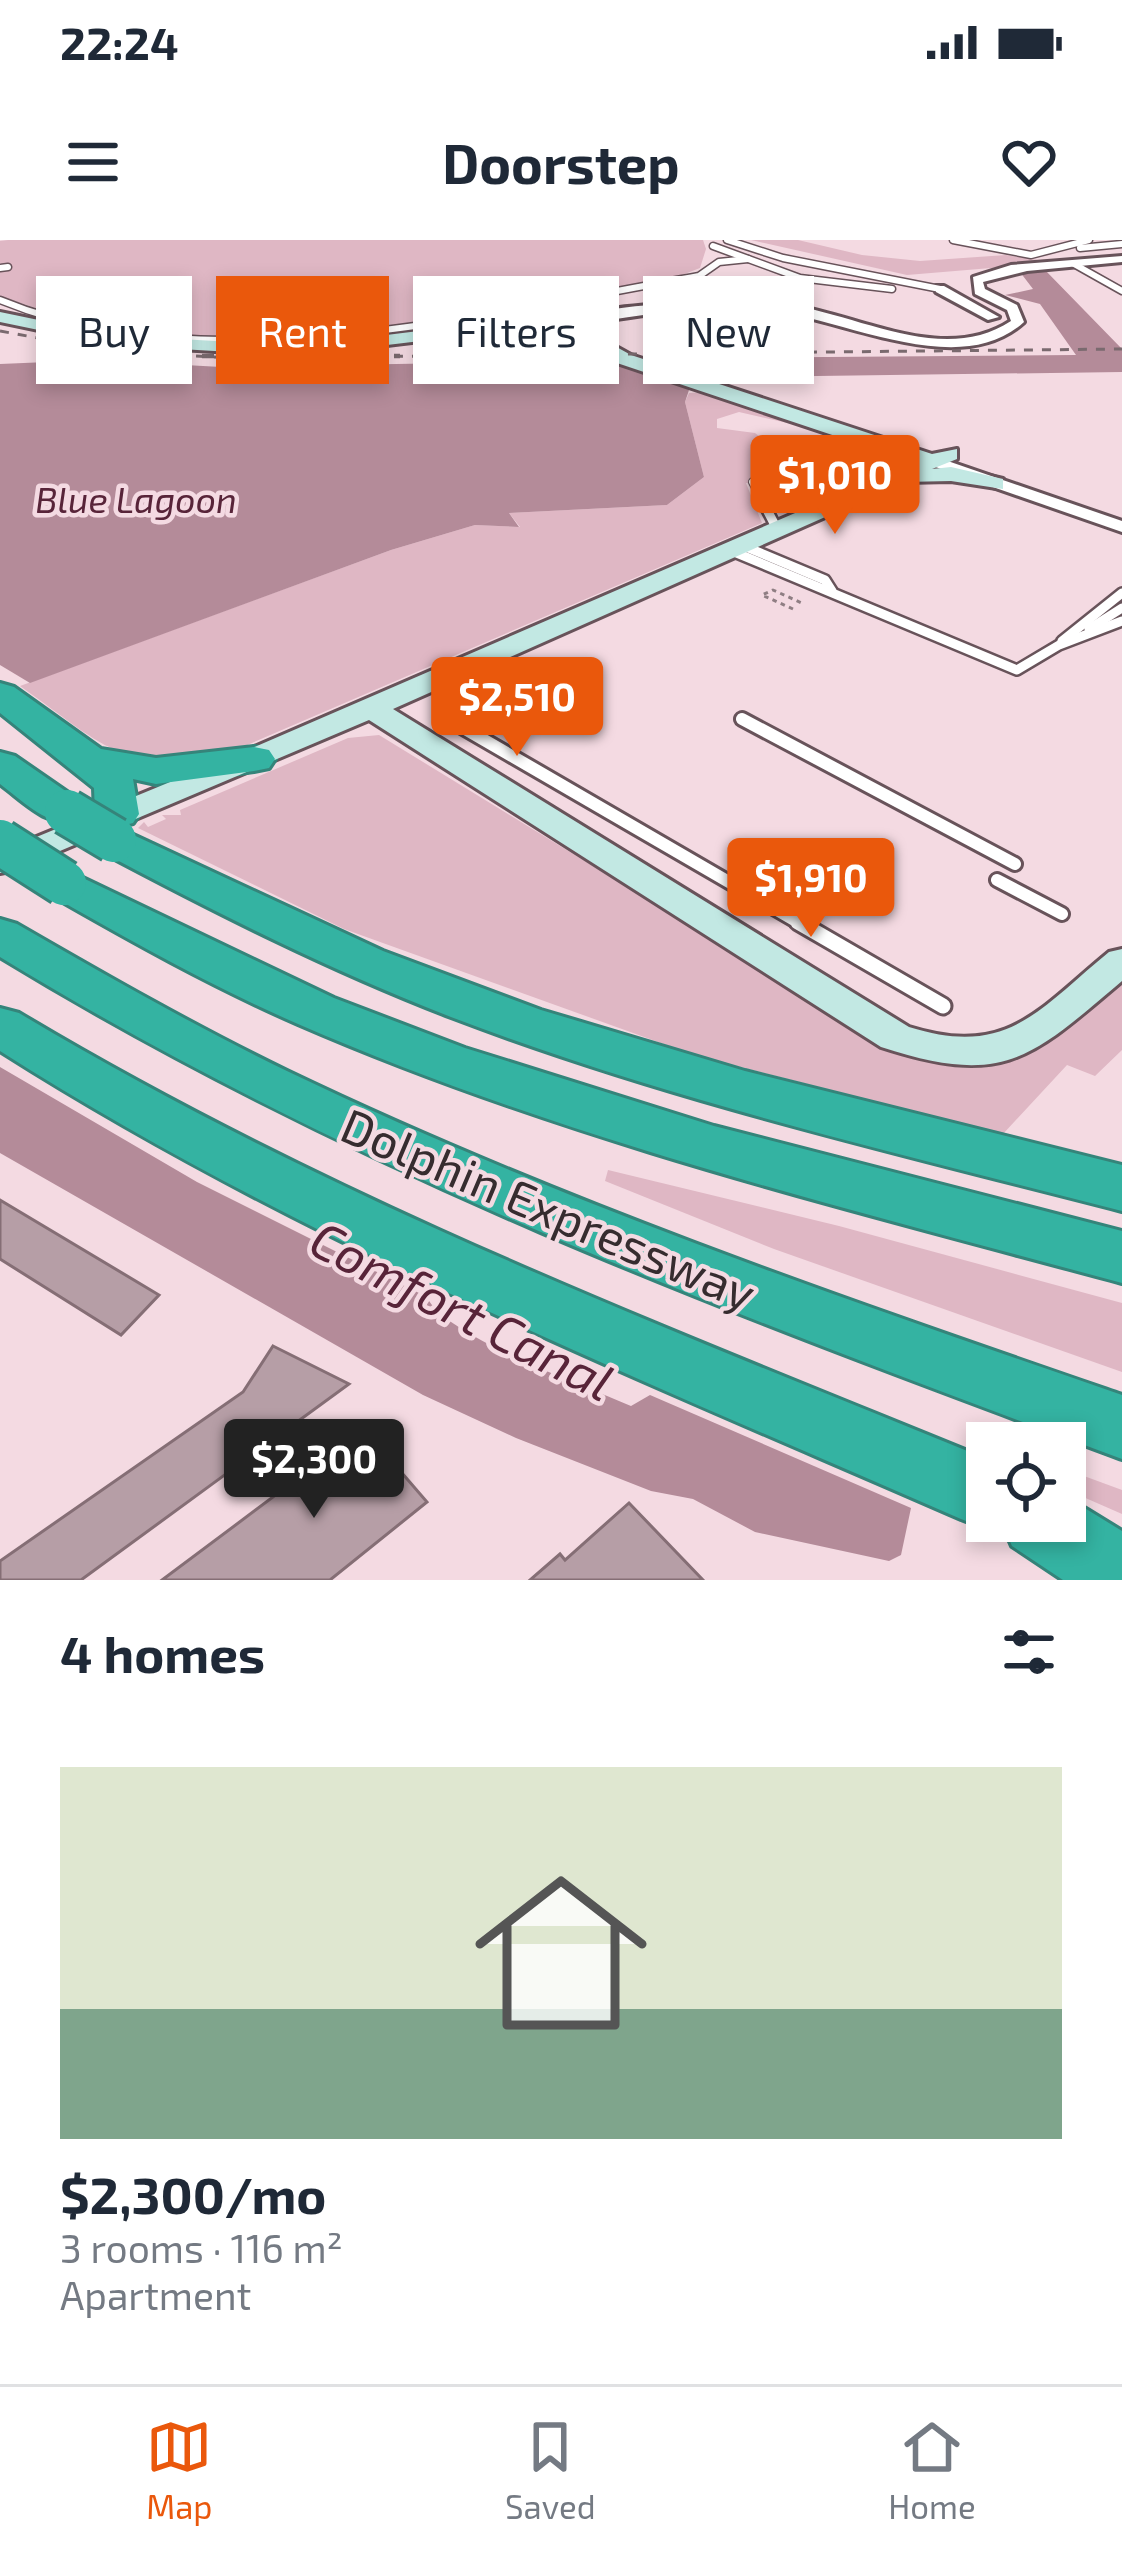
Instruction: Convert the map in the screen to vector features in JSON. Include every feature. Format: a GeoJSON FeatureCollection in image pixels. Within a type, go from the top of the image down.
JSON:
{"type":"FeatureCollection","features":[{"type":"Feature","properties":{"kind":"highway"},"geometry":{"type":"LineString","coordinates":[[0,695],[88,759],[119,793],[116,827]]}},
{"type":"Feature","properties":{"kind":"highway"},"geometry":{"type":"LineString","coordinates":[[88,759],[156,771],[254,758]]}},
{"type":"Feature","properties":{"kind":"highway"},"geometry":{"type":"LineString","coordinates":[[0,765],[67,812],[116,827],[237,905],[338,951],[519,1022],[674,1072],[1122,1188]]}},
{"type":"Feature","properties":{"kind":"highway"},"geometry":{"type":"LineString","coordinates":[[0,842],[64,883],[244,980],[448,1065],[658,1133],[1122,1257]]}},
{"type":"Feature","properties":{"kind":"highway","name":"Dolphin Expressway"},"geometry":{"type":"LineString","coordinates":[[0,935],[230,1068],[427,1162],[735,1288],[1122,1427]]}},
{"type":"Feature","properties":{"kind":"highway"},"geometry":{"type":"LineString","coordinates":[[0,1026],[139,1109],[304,1196],[457,1267],[966,1485]]}},
{"type":"Feature","properties":{"kind":"highway"},"geometry":{"type":"LineString","coordinates":[[1086,1533],[1122,1547]]}},
{"type":"Feature","properties":{"kind":"highway"},"geometry":{"type":"LineString","coordinates":[[1071,1542],[1122,1574]]}},
{"type":"Feature","properties":{"kind":"street"},"geometry":{"type":"LineString","coordinates":[[950,282],[1025,268],[1122,260]]}},
{"type":"Feature","properties":{"kind":"street"},"geometry":{"type":"LineString","coordinates":[[950,282],[1025,268]]}},
{"type":"Feature","properties":{"kind":"street"},"geometry":{"type":"LineString","coordinates":[[619,315],[706,304],[769,306],[813,313],[877,334],[951,341],[984,338],[1013,328],[1019,317],[1005,303],[979,291],[975,284],[981,277]]}},
{"type":"Feature","properties":{"kind":"street"},"geometry":{"type":"LineString","coordinates":[[950,282],[1005,303]]}},
{"type":"Feature","properties":{"kind":"street"},"geometry":{"type":"LineString","coordinates":[[619,313],[719,299],[808,305],[928,333],[971,330],[993,321],[950,282]]}},
{"type":"Feature","properties":{"kind":"street"},"geometry":{"type":"LineString","coordinates":[[619,320],[633,313]]}},
{"type":"Feature","properties":{"kind":"street"},"geometry":{"type":"LineString","coordinates":[[0,317],[58,332],[132,342],[216,342]]}},
{"type":"Feature","properties":{"kind":"street"},"geometry":{"type":"LineString","coordinates":[[619,357],[860,438],[941,458],[995,484],[1100,519],[1121,515]]}},
{"type":"Feature","properties":{"kind":"street"},"geometry":{"type":"LineString","coordinates":[[712,389],[1121,515]]}},
{"type":"Feature","properties":{"kind":"street"},"geometry":{"type":"LineString","coordinates":[[860,438],[897,461],[869,489]]}},
{"type":"Feature","properties":{"kind":"street"},"geometry":{"type":"LineString","coordinates":[[0,864],[116,827],[254,758],[941,458]]}},
{"type":"Feature","properties":{"kind":"street"},"geometry":{"type":"LineString","coordinates":[[869,489],[944,474],[995,484]]}},
{"type":"Feature","properties":{"kind":"street"},"geometry":{"type":"LineString","coordinates":[[369,707],[895,1037],[938,1054],[980,1058],[1030,1034],[1122,961]]}},
{"type":"Feature","properties":{"kind":"lane"},"geometry":{"type":"LineString","coordinates":[[728,240],[758,252],[921,289]]}},
{"type":"Feature","properties":{"kind":"lane"},"geometry":{"type":"LineString","coordinates":[[953,240],[1024,255],[1122,244]]}},
{"type":"Feature","properties":{"kind":"lane"},"geometry":{"type":"LineString","coordinates":[[1057,251],[1089,240]]}},
{"type":"Feature","properties":{"kind":"lane"},"geometry":{"type":"LineString","coordinates":[[693,276],[706,265],[713,243],[764,268],[856,288],[921,289],[950,282]]}},
{"type":"Feature","properties":{"kind":"lane"},"geometry":{"type":"LineString","coordinates":[[694,276],[722,261],[748,259]]}},
{"type":"Feature","properties":{"kind":"lane"},"geometry":{"type":"LineString","coordinates":[[1074,264],[1122,291]]}},
{"type":"Feature","properties":{"kind":"lane"},"geometry":{"type":"LineString","coordinates":[[0,300],[41,315],[107,329],[216,338]]}},
{"type":"Feature","properties":{"kind":"lane"},"geometry":{"type":"LineString","coordinates":[[777,530],[755,486],[806,488]]}},
{"type":"Feature","properties":{"kind":"lane"},"geometry":{"type":"LineString","coordinates":[[733,546],[1017,670],[1059,645],[1122,621]]}},
{"type":"Feature","properties":{"kind":"lane"},"geometry":{"type":"LineString","coordinates":[[1059,645],[1122,593]]}},
{"type":"Feature","properties":{"kind":"lane"},"geometry":{"type":"LineString","coordinates":[[1089,629],[1122,608]]}},
{"type":"Feature","properties":{"kind":"lane"},"geometry":{"type":"LineString","coordinates":[[742,719],[1015,863]]}},
{"type":"Feature","properties":{"kind":"lane"},"geometry":{"type":"LineString","coordinates":[[460,725],[943,1006]]}},
{"type":"Feature","properties":{"kind":"lane"},"geometry":{"type":"LineString","coordinates":[[998,880],[1062,914]]}},
{"type":"Feature","properties":{"kind":"path"},"geometry":{"type":"LineString","coordinates":[[793,609],[763,595],[773,590],[804,604]]}},
{"type":"Feature","properties":{"kind":"shaded area"},"geometry":{"type":"Polygon","coordinates":[[[703,240],[706,249],[700,268],[679,276],[643,276],[643,284],[619,289],[619,276],[413,276],[413,326],[389,330],[389,276],[216,276],[216,338],[192,337],[192,276],[36,276],[36,308],[0,296],[0,270],[11,270],[0,263],[0,241],[703,240]]]}},
{"type":"Feature","properties":{"kind":"shaded area"},"geometry":{"type":"Polygon","coordinates":[[[751,240],[798,240],[862,255],[920,261],[1006,255],[1038,260],[1122,257],[907,275],[751,240]]]}},
{"type":"Feature","properties":{"kind":"shaded area"},"geometry":{"type":"Polygon","coordinates":[[[707,392],[823,431],[739,412],[717,419],[717,428],[755,433],[775,448],[767,453],[780,485],[746,483],[762,523],[238,749],[168,759],[120,752],[20,686],[391,550],[475,525],[520,527],[509,513],[667,505],[704,477],[685,402],[689,393],[707,392]]]}},
{"type":"Feature","properties":{"kind":"shaded area"},"geometry":{"type":"Polygon","coordinates":[[[379,735],[895,1051],[967,1068],[995,1066],[1043,1045],[1122,982],[1122,1050],[1095,1076],[1067,1065],[1003,1134],[697,1056],[344,929],[138,828],[144,822],[148,827],[166,819],[162,815],[181,815],[180,810],[348,738],[379,735]]]}},
{"type":"Feature","properties":{"kind":"shaded area"},"geometry":{"type":"Polygon","coordinates":[[[608,1170],[839,1226],[1122,1303],[1122,1372],[774,1249],[605,1181],[608,1170]]]}},
{"type":"Feature","properties":{"kind":"shaded area"},"geometry":{"type":"Polygon","coordinates":[[[1086,1477],[1122,1490],[1122,1514],[1086,1498],[1086,1477]]]}},
{"type":"Feature","properties":{"kind":"water","name":"Blue Lagoon"},"geometry":{"type":"Polygon","coordinates":[[[1045,270],[1122,349],[1122,372],[814,376],[814,357],[1076,355],[1040,304],[1005,295],[1033,289],[1020,272],[1045,270]]]}},
{"type":"Feature","properties":{"kind":"water","name":"Blue Lagoon"},"geometry":{"type":"Polygon","coordinates":[[[36,362],[36,384],[192,384],[192,365],[216,367],[216,384],[389,384],[389,364],[413,364],[413,384],[619,384],[619,366],[643,364],[643,384],[714,384],[689,390],[685,402],[704,477],[667,505],[509,513],[519,527],[475,525],[391,550],[30,683],[0,665],[0,364],[36,362]]]}},
{"type":"Feature","properties":{"kind":"water"},"geometry":{"type":"Polygon","coordinates":[[[0,1067],[197,1182],[427,1297],[439,1312],[488,1344],[631,1406],[650,1395],[911,1508],[901,1555],[889,1561],[755,1532],[693,1499],[651,1491],[423,1395],[0,1153],[0,1067]]]}},
{"type":"Feature","properties":{"kind":"building"},"geometry":{"type":"Polygon","coordinates":[[[0,1200],[159,1295],[121,1335],[0,1259],[0,1200]]]}},
{"type":"Feature","properties":{"kind":"building"},"geometry":{"type":"Polygon","coordinates":[[[273,1346],[349,1384],[81,1580],[0,1580],[0,1561],[243,1392],[273,1346]]]}},
{"type":"Feature","properties":{"kind":"building"},"geometry":{"type":"Polygon","coordinates":[[[364,1429],[427,1502],[330,1580],[162,1580],[364,1429]]]}},
{"type":"Feature","properties":{"kind":"building"},"geometry":{"type":"Polygon","coordinates":[[[629,1503],[703,1580],[530,1580],[560,1554],[565,1560],[629,1503]]]}},
{"type":"Feature","properties":{"kind":"railway"},"geometry":{"type":"LineString","coordinates":[[0,331],[109,351],[232,358],[1122,349]]}},
{"type":"Feature","properties":{"kind":"railway"},"geometry":{"type":"LineString","coordinates":[[202,356],[400,356]]}},
{"type":"Feature","properties":{"kind":"water label","name":"Comfort Canal"},"geometry":{"type":"Point","coordinates":[463,1309]}}]}
